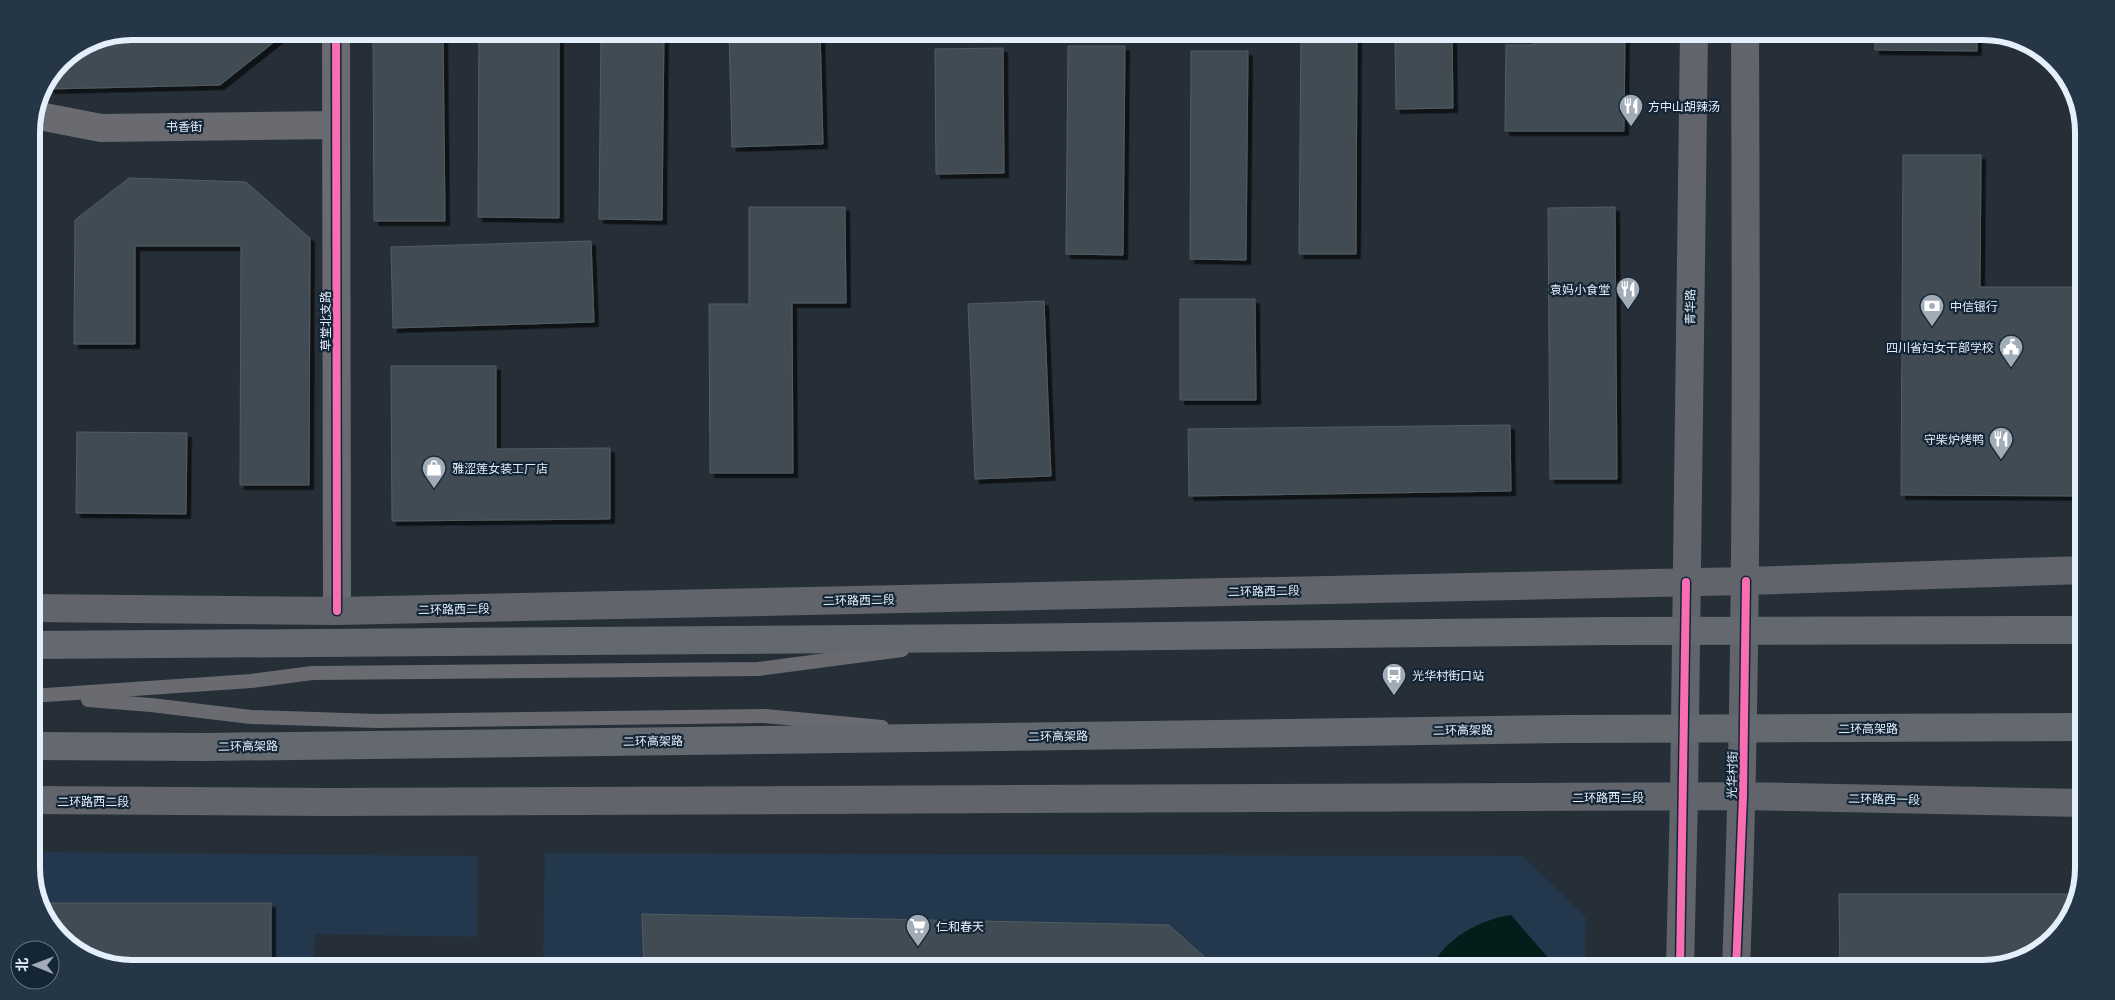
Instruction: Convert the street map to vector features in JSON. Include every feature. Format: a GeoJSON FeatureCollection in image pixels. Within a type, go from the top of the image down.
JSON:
{"type":"FeatureCollection","features":[{"type":"Feature","properties":{"kind":"highway"},"geometry":{"type":"LineString","coordinates":[[40,645],[996,638],[1609,631],[2075,630]]}},
{"type":"Feature","properties":{"kind":"highway","name":"二环高架路"},"geometry":{"type":"LineString","coordinates":[[40,746],[216,746],[1566,729],[2075,727]]}},
{"type":"Feature","properties":{"kind":"main road","name":"青华路"},"geometry":{"type":"LineString","coordinates":[[1686,582],[1694,40]]}},
{"type":"Feature","properties":{"kind":"main road"},"geometry":{"type":"LineString","coordinates":[[1746,40],[1746,581]]}},
{"type":"Feature","properties":{"kind":"main road"},"geometry":{"type":"LineString","coordinates":[[1680,960],[1686,582],[2075,570]]}},
{"type":"Feature","properties":{"kind":"main road","name":"光华村街"},"geometry":{"type":"LineString","coordinates":[[1736,960],[1743,796],[1746,581]]}},
{"type":"Feature","properties":{"kind":"main road","name":"二环路西二段"},"geometry":{"type":"LineString","coordinates":[[40,608],[337,611],[1686,582]]}},
{"type":"Feature","properties":{"kind":"main road","name":"二环路西二段"},"geometry":{"type":"LineString","coordinates":[[40,800],[330,802],[1684,796]]}},
{"type":"Feature","properties":{"kind":"main road","name":"二环路西一段"},"geometry":{"type":"LineString","coordinates":[[1684,796],[2075,803]]}},
{"type":"Feature","properties":{"kind":"street","name":"草堂北支路"},"geometry":{"type":"LineString","coordinates":[[336,40],[337,611]]}},
{"type":"Feature","properties":{"kind":"street","name":"书香街"},"geometry":{"type":"LineString","coordinates":[[42,116],[101,128],[335,125]]}},
{"type":"Feature","properties":{"kind":"lane"},"geometry":{"type":"LineString","coordinates":[[40,696],[251,681],[312,673],[758,669],[996,638]]}},
{"type":"Feature","properties":{"kind":"lane"},"geometry":{"type":"LineString","coordinates":[[40,696],[151,705],[251,718],[377,721],[765,716],[998,737]]}},
{"type":"Feature","properties":{"kind":"shaded area"},"geometry":{"type":"Polygon","coordinates":[[[40,852],[478,856],[477,937],[315,934],[314,960],[132,960],[102,955],[76,941],[59,924],[49,909],[40,874],[40,852]]]}},
{"type":"Feature","properties":{"kind":"shaded area"},"geometry":{"type":"Polygon","coordinates":[[[545,853],[1523,856],[1586,918],[1585,960],[543,960],[545,853]]]}},
{"type":"Feature","properties":{"kind":"shaded area"},"geometry":{"type":"Polygon","coordinates":[[[1511,915],[1550,960],[1436,960],[1444,948],[1464,932],[1499,917],[1511,915]]]}},
{"type":"Feature","properties":{"kind":"building"},"geometry":{"type":"Polygon","coordinates":[[[132,40],[277,40],[220,85],[50,89],[63,71],[76,59],[97,47],[114,42],[132,40]]]}},
{"type":"Feature","properties":{"kind":"building"},"geometry":{"type":"Polygon","coordinates":[[[373,40],[443,40],[445,221],[374,221],[373,40]]]}},
{"type":"Feature","properties":{"kind":"building"},"geometry":{"type":"Polygon","coordinates":[[[479,40],[559,40],[559,218],[478,217],[479,40]]]}},
{"type":"Feature","properties":{"kind":"building"},"geometry":{"type":"Polygon","coordinates":[[[601,40],[664,40],[662,220],[599,219],[601,40]]]}},
{"type":"Feature","properties":{"kind":"building"},"geometry":{"type":"Polygon","coordinates":[[[729,40],[820,40],[823,144],[732,147],[729,40]]]}},
{"type":"Feature","properties":{"kind":"building"},"geometry":{"type":"Polygon","coordinates":[[[1301,40],[1357,40],[1356,254],[1299,254],[1301,40]]]}},
{"type":"Feature","properties":{"kind":"building"},"geometry":{"type":"Polygon","coordinates":[[[1395,40],[1452,40],[1453,108],[1396,109],[1395,40]]]}},
{"type":"Feature","properties":{"kind":"building"},"geometry":{"type":"Polygon","coordinates":[[[1533,40],[1625,40],[1624,131],[1505,131],[1506,45],[1533,45],[1533,40]]]}},
{"type":"Feature","properties":{"kind":"building"},"geometry":{"type":"Polygon","coordinates":[[[1875,40],[1977,40],[1977,51],[1875,50],[1875,40]]]}},
{"type":"Feature","properties":{"kind":"building"},"geometry":{"type":"Polygon","coordinates":[[[1068,46],[1125,46],[1123,255],[1066,254],[1068,46]]]}},
{"type":"Feature","properties":{"kind":"building"},"geometry":{"type":"Polygon","coordinates":[[[1003,48],[1004,173],[936,174],[935,49],[1003,48]]]}},
{"type":"Feature","properties":{"kind":"building"},"geometry":{"type":"Polygon","coordinates":[[[1191,51],[1248,51],[1246,260],[1190,259],[1191,51]]]}},
{"type":"Feature","properties":{"kind":"building"},"geometry":{"type":"Polygon","coordinates":[[[1903,155],[1981,155],[1980,287],[2075,287],[2075,496],[1901,495],[1903,155]]]}},
{"type":"Feature","properties":{"kind":"building"},"geometry":{"type":"Polygon","coordinates":[[[129,178],[246,182],[310,238],[309,485],[240,485],[241,246],[135,246],[135,344],[74,344],[75,220],[129,178]]]}},
{"type":"Feature","properties":{"kind":"building"},"geometry":{"type":"Polygon","coordinates":[[[749,207],[845,207],[846,303],[792,303],[793,473],[710,473],[709,304],[749,304],[749,207]]]}},
{"type":"Feature","properties":{"kind":"building"},"geometry":{"type":"Polygon","coordinates":[[[1615,207],[1617,479],[1550,479],[1548,208],[1615,207]]]}},
{"type":"Feature","properties":{"kind":"building"},"geometry":{"type":"Polygon","coordinates":[[[591,241],[594,322],[393,328],[391,247],[591,241]]]}},
{"type":"Feature","properties":{"kind":"building"},"geometry":{"type":"Polygon","coordinates":[[[1180,299],[1255,299],[1256,400],[1180,400],[1180,299]]]}},
{"type":"Feature","properties":{"kind":"building"},"geometry":{"type":"Polygon","coordinates":[[[1044,301],[1051,476],[975,479],[968,304],[1044,301]]]}},
{"type":"Feature","properties":{"kind":"building"},"geometry":{"type":"Polygon","coordinates":[[[391,366],[496,366],[496,449],[610,448],[610,519],[392,521],[391,366]]]}},
{"type":"Feature","properties":{"kind":"building"},"geometry":{"type":"Polygon","coordinates":[[[1510,425],[1511,491],[1189,496],[1188,429],[1510,425]]]}},
{"type":"Feature","properties":{"kind":"building"},"geometry":{"type":"Polygon","coordinates":[[[77,432],[187,433],[186,514],[76,513],[77,432]]]}},
{"type":"Feature","properties":{"kind":"building"},"geometry":{"type":"Polygon","coordinates":[[[1839,894],[2071,894],[2063,914],[2052,929],[2024,951],[2013,955],[1983,960],[1840,960],[1839,894]]]}},
{"type":"Feature","properties":{"kind":"building"},"geometry":{"type":"Polygon","coordinates":[[[47,903],[271,903],[271,960],[132,960],[102,955],[86,948],[67,933],[59,924],[47,903]]]}},
{"type":"Feature","properties":{"kind":"building","name":"仁和春天"},"geometry":{"type":"Polygon","coordinates":[[[642,914],[1169,925],[1208,960],[644,960],[642,914]]]}},
{"type":"Feature","properties":{"kind":"cycle path"},"geometry":{"type":"LineString","coordinates":[[336,40],[337,611]]}},
{"type":"Feature","properties":{"kind":"cycle path"},"geometry":{"type":"LineString","coordinates":[[1736,960],[1743,796],[1746,581]]}},
{"type":"Feature","properties":{"kind":"cycle path"},"geometry":{"type":"LineString","coordinates":[[1680,960],[1686,582]]}},
{"type":"Feature","properties":{"kind":"place","name":"方中山胡辣汤"},"geometry":{"type":"Point","coordinates":[1631,127]}},
{"type":"Feature","properties":{"kind":"place","name":"袁妈小食堂"},"geometry":{"type":"Point","coordinates":[1628,310]}},
{"type":"Feature","properties":{"kind":"place","name":"中信银行"},"geometry":{"type":"Point","coordinates":[1932,327]}},
{"type":"Feature","properties":{"kind":"place","name":"四川省妇女干部学校"},"geometry":{"type":"Point","coordinates":[2011,368]}},
{"type":"Feature","properties":{"kind":"place","name":"守柴炉烤鸭"},"geometry":{"type":"Point","coordinates":[2001,460]}},
{"type":"Feature","properties":{"kind":"place","name":"雅涩莲女装工厂店"},"geometry":{"type":"Point","coordinates":[434,489]}},
{"type":"Feature","properties":{"kind":"place","name":"光华村街口站"},"geometry":{"type":"Point","coordinates":[1394,696]}},
{"type":"Feature","properties":{"kind":"place","name":"仁和春天"},"geometry":{"type":"Point","coordinates":[918,947]}}]}
